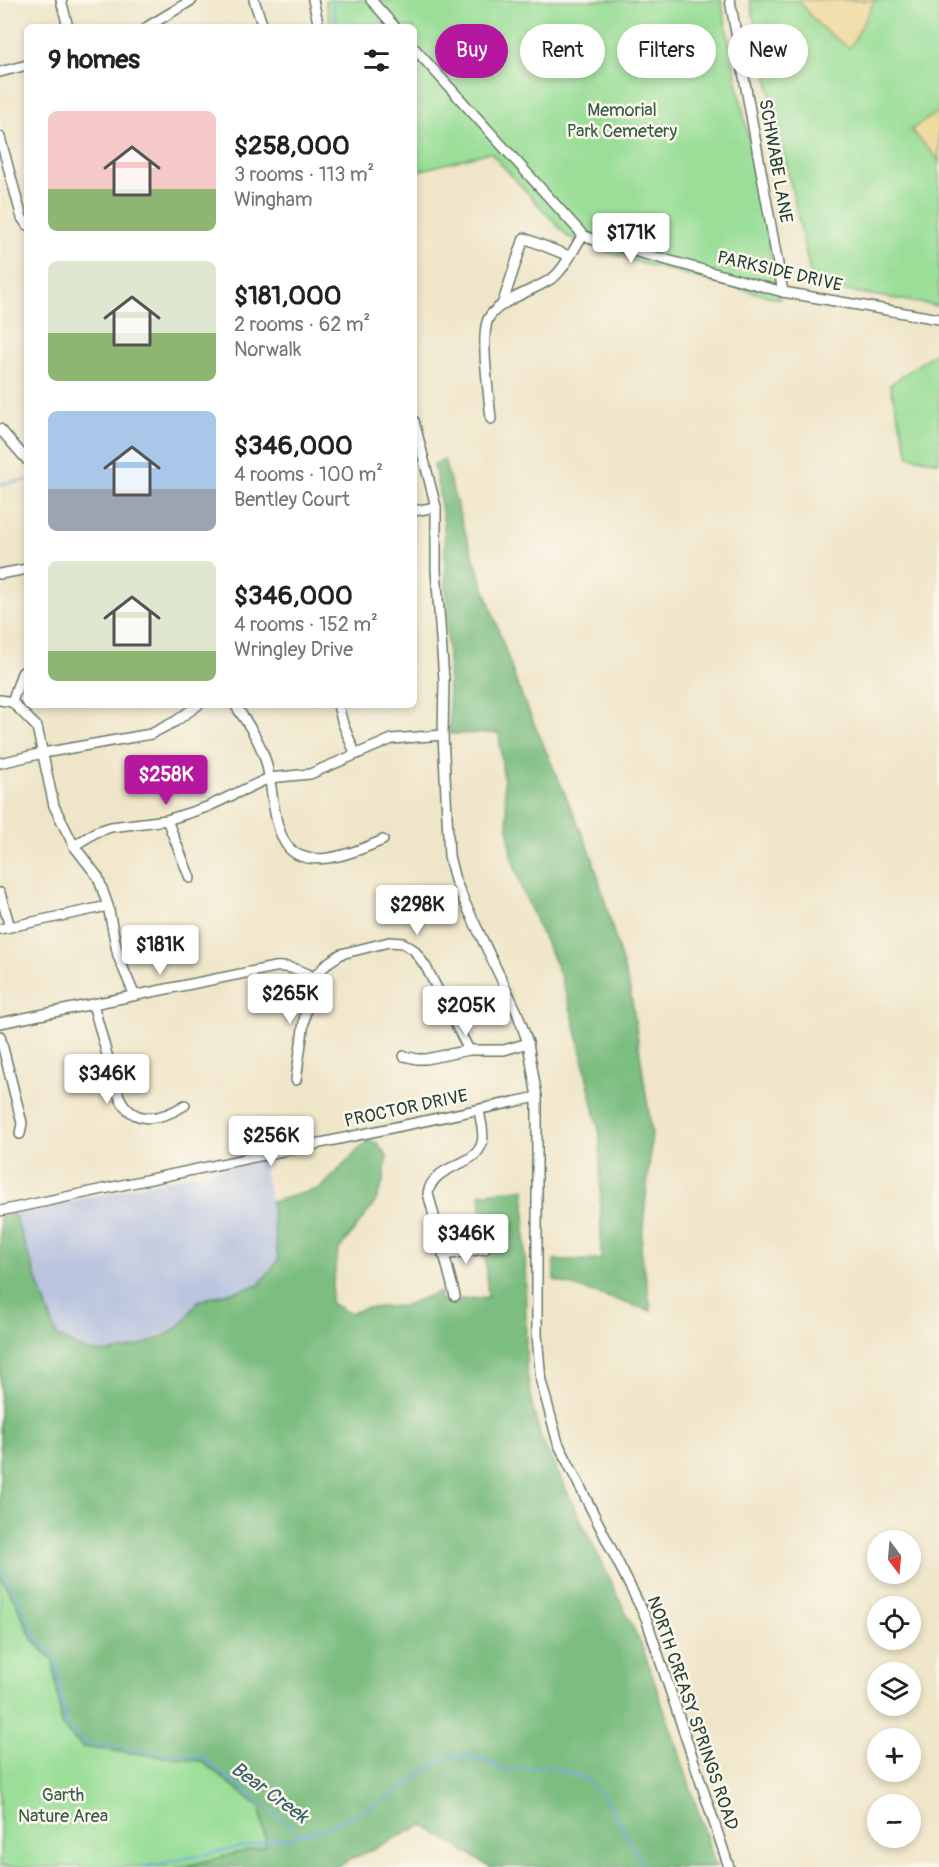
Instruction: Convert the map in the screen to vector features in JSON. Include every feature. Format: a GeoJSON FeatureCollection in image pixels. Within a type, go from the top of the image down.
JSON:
{"type":"FeatureCollection","features":[{"type":"Feature","properties":{"kind":"street"},"geometry":{"type":"LineString","coordinates":[[61,0],[67,24]]}},
{"type":"Feature","properties":{"kind":"street"},"geometry":{"type":"LineString","coordinates":[[152,24],[192,0]]}},
{"type":"Feature","properties":{"kind":"street"},"geometry":{"type":"LineString","coordinates":[[254,0],[262,24]]}},
{"type":"Feature","properties":{"kind":"street"},"geometry":{"type":"LineString","coordinates":[[313,0],[318,24]]}},
{"type":"Feature","properties":{"kind":"street"},"geometry":{"type":"LineString","coordinates":[[371,0],[392,24]]}},
{"type":"Feature","properties":{"kind":"street","name":"SCHWABE LANE"},"geometry":{"type":"LineString","coordinates":[[730,0],[783,292]]}},
{"type":"Feature","properties":{"kind":"street","name":"PARKSIDE DRIVE"},"geometry":{"type":"LineString","coordinates":[[417,51],[583,235],[783,292],[939,319]]}},
{"type":"Feature","properties":{"kind":"street"},"geometry":{"type":"LineString","coordinates":[[0,72],[24,66]]}},
{"type":"Feature","properties":{"kind":"street"},"geometry":{"type":"LineString","coordinates":[[0,137],[24,221]]}},
{"type":"Feature","properties":{"kind":"street"},"geometry":{"type":"LineString","coordinates":[[491,419],[485,342],[486,322],[492,311],[537,288],[556,275],[583,235]]}},
{"type":"Feature","properties":{"kind":"street"},"geometry":{"type":"LineString","coordinates":[[502,305],[524,238],[569,256]]}},
{"type":"Feature","properties":{"kind":"street"},"geometry":{"type":"LineString","coordinates":[[0,429],[24,457]]}},
{"type":"Feature","properties":{"kind":"street","name":"NORTH CREASY SPRINGS ROAD"},"geometry":{"type":"LineString","coordinates":[[417,433],[436,507],[436,570],[444,680],[443,735],[449,856],[455,880],[517,1012],[528,1043],[537,1097],[537,1335],[541,1381],[558,1443],[646,1618],[729,1867]]}},
{"type":"Feature","properties":{"kind":"street"},"geometry":{"type":"LineString","coordinates":[[417,510],[436,507]]}},
{"type":"Feature","properties":{"kind":"street"},"geometry":{"type":"LineString","coordinates":[[0,574],[24,570]]}},
{"type":"Feature","properties":{"kind":"street"},"geometry":{"type":"LineString","coordinates":[[12,702],[24,672]]}},
{"type":"Feature","properties":{"kind":"street"},"geometry":{"type":"LineString","coordinates":[[0,700],[12,702],[37,727],[54,806],[74,846],[98,877],[108,906],[118,957],[134,994]]}},
{"type":"Feature","properties":{"kind":"street"},"geometry":{"type":"LineString","coordinates":[[0,763],[151,734],[177,721],[194,708]]}},
{"type":"Feature","properties":{"kind":"street"},"geometry":{"type":"LineString","coordinates":[[237,708],[256,738],[266,761],[283,841],[301,857],[312,860],[355,852],[383,840]]}},
{"type":"Feature","properties":{"kind":"street"},"geometry":{"type":"LineString","coordinates":[[339,708],[355,753]]}},
{"type":"Feature","properties":{"kind":"street"},"geometry":{"type":"LineString","coordinates":[[74,846],[96,832],[111,827],[166,820],[207,807],[269,778],[310,774],[392,739],[443,735]]}},
{"type":"Feature","properties":{"kind":"street"},"geometry":{"type":"LineString","coordinates":[[166,820],[190,878]]}},
{"type":"Feature","properties":{"kind":"street"},"geometry":{"type":"LineString","coordinates":[[0,892],[5,928],[108,906]]}},
{"type":"Feature","properties":{"kind":"street"},"geometry":{"type":"LineString","coordinates":[[296,1080],[307,1000],[314,977],[329,962],[351,950],[389,942],[403,943],[414,950],[426,967],[469,1050]]}},
{"type":"Feature","properties":{"kind":"street"},"geometry":{"type":"LineString","coordinates":[[0,1023],[275,967],[300,969],[314,977]]}},
{"type":"Feature","properties":{"kind":"street"},"geometry":{"type":"LineString","coordinates":[[93,1004],[117,1091],[121,1103],[128,1112],[148,1119],[171,1113],[185,1105]]}},
{"type":"Feature","properties":{"kind":"street"},"geometry":{"type":"LineString","coordinates":[[0,1036],[22,1122],[20,1134]]}},
{"type":"Feature","properties":{"kind":"street"},"geometry":{"type":"LineString","coordinates":[[404,1056],[426,1059],[469,1050],[504,1050],[528,1043]]}},
{"type":"Feature","properties":{"kind":"street","name":"PROCTOR DRIVE"},"geometry":{"type":"LineString","coordinates":[[0,1211],[537,1097]]}},
{"type":"Feature","properties":{"kind":"street"},"geometry":{"type":"LineString","coordinates":[[455,1296],[429,1202],[429,1186],[433,1179],[474,1155],[480,1149],[483,1136],[479,1110]]}},
{"type":"Feature","properties":{"kind":"street"},"geometry":{"type":"LineString","coordinates":[[443,1255],[485,1249]]}},
{"type":"Feature","properties":{"kind":"shaded area"},"geometry":{"type":"Polygon","coordinates":[[[262,1159],[271,1202],[278,1260],[259,1285],[198,1301],[178,1327],[141,1345],[119,1351],[94,1352],[57,1336],[14,1214],[262,1159]]]}},
{"type":"Feature","properties":{"kind":"green space","name":"Memorial Park Cemetery"},"geometry":{"type":"Polygon","coordinates":[[[325,0],[721,0],[728,35],[728,78],[736,78],[780,299],[640,263],[568,237],[490,152],[417,171],[417,24],[330,24],[325,0]]]}},
{"type":"Feature","properties":{"kind":"green space"},"geometry":{"type":"Polygon","coordinates":[[[750,0],[939,0],[939,306],[813,285],[767,78],[808,78],[808,24],[755,24],[750,0]]]}},
{"type":"Feature","properties":{"kind":"green space"},"geometry":{"type":"Polygon","coordinates":[[[939,350],[939,462],[909,456],[890,385],[939,350]]]}},
{"type":"Feature","properties":{"kind":"green space"},"geometry":{"type":"Polygon","coordinates":[[[444,460],[463,526],[518,687],[592,856],[631,994],[652,1134],[641,1248],[651,1311],[554,1280],[554,1260],[601,1260],[600,1135],[574,1021],[560,974],[523,892],[511,855],[499,733],[450,734],[444,523],[434,464],[444,460]]]}},
{"type":"Feature","properties":{"kind":"green space"},"geometry":{"type":"Polygon","coordinates":[[[367,1141],[377,1143],[387,1156],[383,1182],[375,1203],[338,1251],[330,1303],[349,1313],[367,1308],[403,1306],[439,1292],[441,1301],[488,1297],[480,1194],[525,1188],[526,1366],[533,1409],[541,1438],[641,1644],[716,1867],[490,1867],[423,1825],[335,1867],[182,1867],[266,1846],[260,1807],[201,1761],[82,1747],[62,1726],[53,1660],[34,1641],[0,1576],[0,1216],[14,1214],[57,1336],[90,1351],[105,1352],[127,1349],[150,1342],[178,1327],[198,1301],[259,1285],[278,1260],[271,1202],[321,1188],[367,1141]]]}},
{"type":"Feature","properties":{"kind":"green space","name":"Garth Nature Area"},"geometry":{"type":"Polygon","coordinates":[[[0,1576],[14,1599],[33,1641],[53,1660],[62,1726],[82,1747],[201,1761],[260,1807],[266,1846],[182,1867],[0,1867],[0,1576]]]}},
{"type":"Feature","properties":{"kind":"sand"},"geometry":{"type":"Polygon","coordinates":[[[800,0],[875,0],[850,48],[816,22],[800,0]]]}},
{"type":"Feature","properties":{"kind":"sand"},"geometry":{"type":"Polygon","coordinates":[[[939,111],[939,160],[911,130],[939,111]]]}},
{"type":"Feature","properties":{"kind":"waterway"},"geometry":{"type":"LineString","coordinates":[[332,0],[336,24]]}},
{"type":"Feature","properties":{"kind":"waterway"},"geometry":{"type":"LineString","coordinates":[[0,484],[24,480]]}},
{"type":"Feature","properties":{"kind":"waterway","name":"Bear Creek"},"geometry":{"type":"LineString","coordinates":[[0,1569],[18,1598],[37,1640],[56,1658],[65,1724],[85,1744],[201,1757],[302,1835],[330,1827],[384,1800],[445,1759],[471,1755],[505,1770],[551,1766],[585,1779],[605,1797],[644,1867]]}},
{"type":"Feature","properties":{"kind":"waterway"},"geometry":{"type":"LineString","coordinates":[[143,1867],[302,1835]]}}]}
